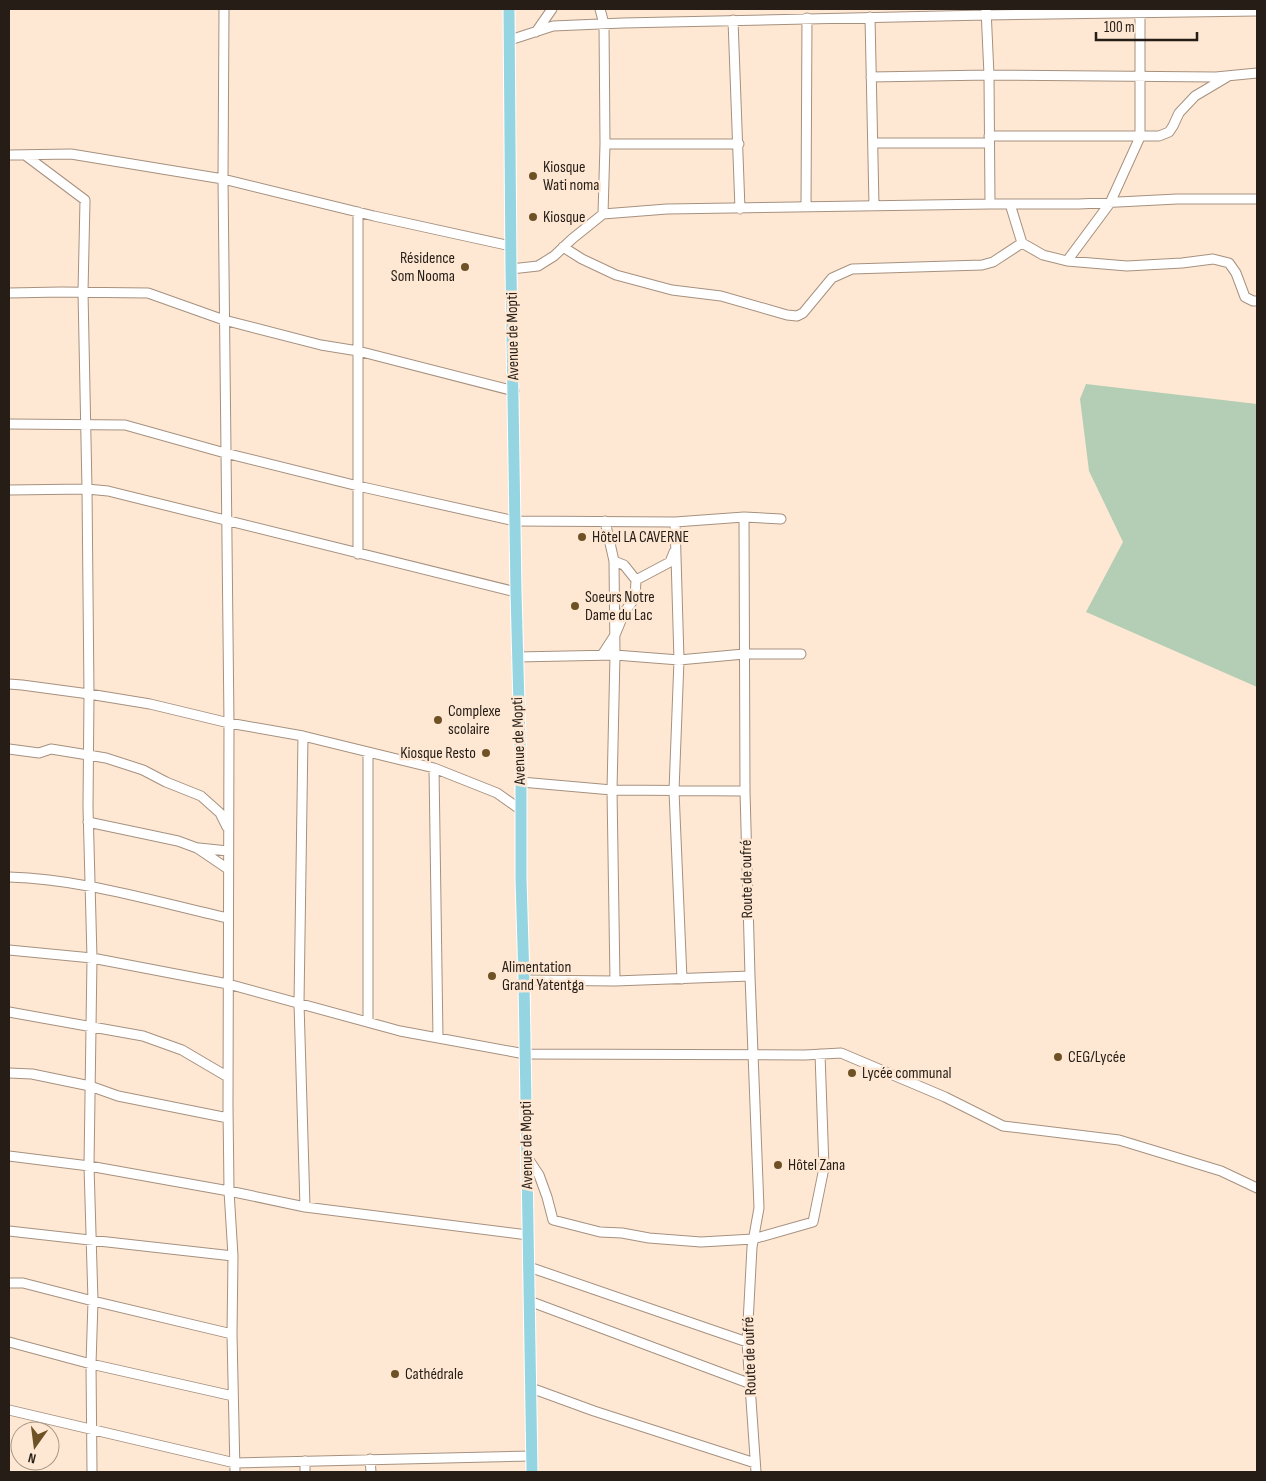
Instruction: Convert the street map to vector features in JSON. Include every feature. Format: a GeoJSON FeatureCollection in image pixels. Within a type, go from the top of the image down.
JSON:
{"type":"FeatureCollection","features":[{"type":"Feature","properties":{"kind":"main road","name":"Avenue de Mopti"},"geometry":{"type":"LineString","coordinates":[[509,9],[517,657],[521,782],[521,879],[526,1054],[532,1472]]}},
{"type":"Feature","properties":{"kind":"street"},"geometry":{"type":"LineString","coordinates":[[224,9],[223,179],[229,723],[228,1118],[233,1256],[232,1334],[235,1472]]}},
{"type":"Feature","properties":{"kind":"street"},"geometry":{"type":"LineString","coordinates":[[536,32],[552,9]]}},
{"type":"Feature","properties":{"kind":"street"},"geometry":{"type":"LineString","coordinates":[[600,9],[604,24],[605,144],[603,214]]}},
{"type":"Feature","properties":{"kind":"street"},"geometry":{"type":"LineString","coordinates":[[1067,262],[1110,203],[1140,137],[1140,11]]}},
{"type":"Feature","properties":{"kind":"street"},"geometry":{"type":"LineString","coordinates":[[510,40],[553,26],[604,24],[986,12],[1257,11]]}},
{"type":"Feature","properties":{"kind":"street"},"geometry":{"type":"LineString","coordinates":[[986,12],[989,76],[990,204]]}},
{"type":"Feature","properties":{"kind":"street"},"geometry":{"type":"LineString","coordinates":[[870,17],[874,206]]}},
{"type":"Feature","properties":{"kind":"street"},"geometry":{"type":"LineString","coordinates":[[806,207],[807,18]]}},
{"type":"Feature","properties":{"kind":"street"},"geometry":{"type":"LineString","coordinates":[[733,20],[740,209]]}},
{"type":"Feature","properties":{"kind":"street"},"geometry":{"type":"LineString","coordinates":[[871,77],[1216,77],[1257,73]]}},
{"type":"Feature","properties":{"kind":"street"},"geometry":{"type":"LineString","coordinates":[[872,143],[1158,136],[1169,132],[1179,113],[1195,96],[1228,76]]}},
{"type":"Feature","properties":{"kind":"street"},"geometry":{"type":"LineString","coordinates":[[605,144],[738,144]]}},
{"type":"Feature","properties":{"kind":"street"},"geometry":{"type":"LineString","coordinates":[[9,155],[72,154],[223,179],[358,212],[511,246]]}},
{"type":"Feature","properties":{"kind":"street"},"geometry":{"type":"LineString","coordinates":[[25,155],[85,200],[83,292],[89,694],[88,822],[92,958],[89,1166],[93,1301],[91,1364],[92,1472]]}},
{"type":"Feature","properties":{"kind":"street"},"geometry":{"type":"LineString","coordinates":[[511,269],[538,266],[554,256],[603,214],[667,209],[1110,203],[1177,199],[1257,199]]}},
{"type":"Feature","properties":{"kind":"street"},"geometry":{"type":"LineString","coordinates":[[1010,204],[1022,243],[1043,255],[1067,262],[1127,266],[1213,259],[1229,263],[1236,273],[1245,297],[1257,301]]}},
{"type":"Feature","properties":{"kind":"street"},"geometry":{"type":"LineString","coordinates":[[358,212],[358,554]]}},
{"type":"Feature","properties":{"kind":"street"},"geometry":{"type":"LineString","coordinates":[[564,247],[582,259],[616,275],[672,290],[720,296],[787,315],[797,316],[803,313],[832,278],[852,269],[982,265],[993,262],[1022,243]]}},
{"type":"Feature","properties":{"kind":"street"},"geometry":{"type":"LineString","coordinates":[[9,293],[148,293],[224,320],[321,345],[358,351],[514,391]]}},
{"type":"Feature","properties":{"kind":"street"},"geometry":{"type":"LineString","coordinates":[[9,424],[125,425],[225,453],[358,486],[515,520],[676,522],[744,517],[781,519]]}},
{"type":"Feature","properties":{"kind":"street"},"geometry":{"type":"LineString","coordinates":[[9,490],[108,491],[516,592]]}},
{"type":"Feature","properties":{"kind":"street","name":"Route de oufré"},"geometry":{"type":"LineString","coordinates":[[744,517],[745,791],[759,1208],[753,1239],[747,1342],[755,1468]]}},
{"type":"Feature","properties":{"kind":"street"},"geometry":{"type":"LineString","coordinates":[[605,521],[614,561],[615,655],[612,790],[615,981]]}},
{"type":"Feature","properties":{"kind":"street"},"geometry":{"type":"LineString","coordinates":[[676,522],[680,660],[674,791],[682,978]]}},
{"type":"Feature","properties":{"kind":"street"},"geometry":{"type":"LineString","coordinates":[[636,580],[670,562],[676,547]]}},
{"type":"Feature","properties":{"kind":"street"},"geometry":{"type":"LineString","coordinates":[[602,656],[615,634],[625,610],[635,598],[636,580],[624,565],[614,561]]}},
{"type":"Feature","properties":{"kind":"street"},"geometry":{"type":"LineString","coordinates":[[517,657],[615,655],[680,660],[744,654],[801,654]]}},
{"type":"Feature","properties":{"kind":"street"},"geometry":{"type":"LineString","coordinates":[[9,684],[150,704],[229,723],[303,736],[434,768],[497,793],[521,810]]}},
{"type":"Feature","properties":{"kind":"street"},"geometry":{"type":"LineString","coordinates":[[303,736],[299,1003],[305,1207]]}},
{"type":"Feature","properties":{"kind":"street"},"geometry":{"type":"LineString","coordinates":[[9,749],[39,753],[51,749],[106,758],[144,770],[166,782],[201,796],[220,813],[228,830]]}},
{"type":"Feature","properties":{"kind":"street"},"geometry":{"type":"LineString","coordinates":[[368,752],[368,1022]]}},
{"type":"Feature","properties":{"kind":"street"},"geometry":{"type":"LineString","coordinates":[[434,768],[438,1038]]}},
{"type":"Feature","properties":{"kind":"street"},"geometry":{"type":"LineString","coordinates":[[521,782],[612,790],[745,791]]}},
{"type":"Feature","properties":{"kind":"street"},"geometry":{"type":"LineString","coordinates":[[88,822],[178,841],[197,848],[228,869]]}},
{"type":"Feature","properties":{"kind":"street"},"geometry":{"type":"LineString","coordinates":[[197,848],[228,851]]}},
{"type":"Feature","properties":{"kind":"street"},"geometry":{"type":"LineString","coordinates":[[9,878],[89,886],[228,918]]}},
{"type":"Feature","properties":{"kind":"street"},"geometry":{"type":"LineString","coordinates":[[9,950],[92,958],[228,984],[400,1030],[526,1054],[753,1055],[841,1053],[945,1096],[1003,1126],[1119,1140],[1221,1171],[1257,1188]]}},
{"type":"Feature","properties":{"kind":"street"},"geometry":{"type":"LineString","coordinates":[[524,980],[615,981],[750,976]]}},
{"type":"Feature","properties":{"kind":"street"},"geometry":{"type":"LineString","coordinates":[[9,1012],[143,1036],[182,1050],[228,1077]]}},
{"type":"Feature","properties":{"kind":"street"},"geometry":{"type":"LineString","coordinates":[[527,1157],[539,1175],[548,1197],[553,1220],[600,1232],[701,1242],[753,1239],[813,1222],[824,1168],[820,1054]]}},
{"type":"Feature","properties":{"kind":"street"},"geometry":{"type":"LineString","coordinates":[[9,1073],[32,1074],[90,1086],[118,1096],[228,1118]]}},
{"type":"Feature","properties":{"kind":"street"},"geometry":{"type":"LineString","coordinates":[[9,1156],[89,1166],[230,1191],[305,1207],[528,1235]]}},
{"type":"Feature","properties":{"kind":"street"},"geometry":{"type":"LineString","coordinates":[[9,1231],[233,1256]]}},
{"type":"Feature","properties":{"kind":"street"},"geometry":{"type":"LineString","coordinates":[[529,1267],[747,1342]]}},
{"type":"Feature","properties":{"kind":"street"},"geometry":{"type":"LineString","coordinates":[[9,1283],[23,1283],[232,1334]]}},
{"type":"Feature","properties":{"kind":"street"},"geometry":{"type":"LineString","coordinates":[[529,1301],[751,1384]]}},
{"type":"Feature","properties":{"kind":"street"},"geometry":{"type":"LineString","coordinates":[[9,1342],[91,1364],[233,1396]]}},
{"type":"Feature","properties":{"kind":"street"},"geometry":{"type":"LineString","coordinates":[[531,1388],[755,1468]]}},
{"type":"Feature","properties":{"kind":"street"},"geometry":{"type":"LineString","coordinates":[[9,1410],[235,1462],[532,1456]]}},
{"type":"Feature","properties":{"kind":"street"},"geometry":{"type":"LineString","coordinates":[[370,1459],[371,1472]]}},
{"type":"Feature","properties":{"kind":"street"},"geometry":{"type":"LineString","coordinates":[[305,1461],[305,1472]]}},
{"type":"Feature","properties":{"kind":"green space"},"geometry":{"type":"Polygon","coordinates":[[[1086,384],[1257,404],[1257,687],[1086,612],[1123,542],[1089,471],[1080,399],[1086,384]]]}},
{"type":"Feature","properties":{"kind":"place","name":"Kiosque Wati noma"},"geometry":{"type":"Point","coordinates":[533,176]}},
{"type":"Feature","properties":{"kind":"place","name":"Kiosque"},"geometry":{"type":"Point","coordinates":[533,217]}},
{"type":"Feature","properties":{"kind":"place","name":"Résidence Som Nooma"},"geometry":{"type":"Point","coordinates":[465,267]}},
{"type":"Feature","properties":{"kind":"place","name":"Hôtel LA CAVERNE"},"geometry":{"type":"Point","coordinates":[582,537]}},
{"type":"Feature","properties":{"kind":"place","name":"Soeurs Notre Dame du Lac"},"geometry":{"type":"Point","coordinates":[575,606]}},
{"type":"Feature","properties":{"kind":"place","name":"Complexe scolaire"},"geometry":{"type":"Point","coordinates":[438,720]}},
{"type":"Feature","properties":{"kind":"place","name":"Kiosque Resto"},"geometry":{"type":"Point","coordinates":[486,753]}},
{"type":"Feature","properties":{"kind":"place","name":"Alimentation Grand Yatentga"},"geometry":{"type":"Point","coordinates":[492,976]}},
{"type":"Feature","properties":{"kind":"place","name":"CEG/Lycée"},"geometry":{"type":"Point","coordinates":[1058,1057]}},
{"type":"Feature","properties":{"kind":"place","name":"Lycée communal"},"geometry":{"type":"Point","coordinates":[852,1073]}},
{"type":"Feature","properties":{"kind":"place","name":"Hôtel Zana"},"geometry":{"type":"Point","coordinates":[778,1165]}},
{"type":"Feature","properties":{"kind":"place","name":"Cathédrale"},"geometry":{"type":"Point","coordinates":[395,1374]}}]}
